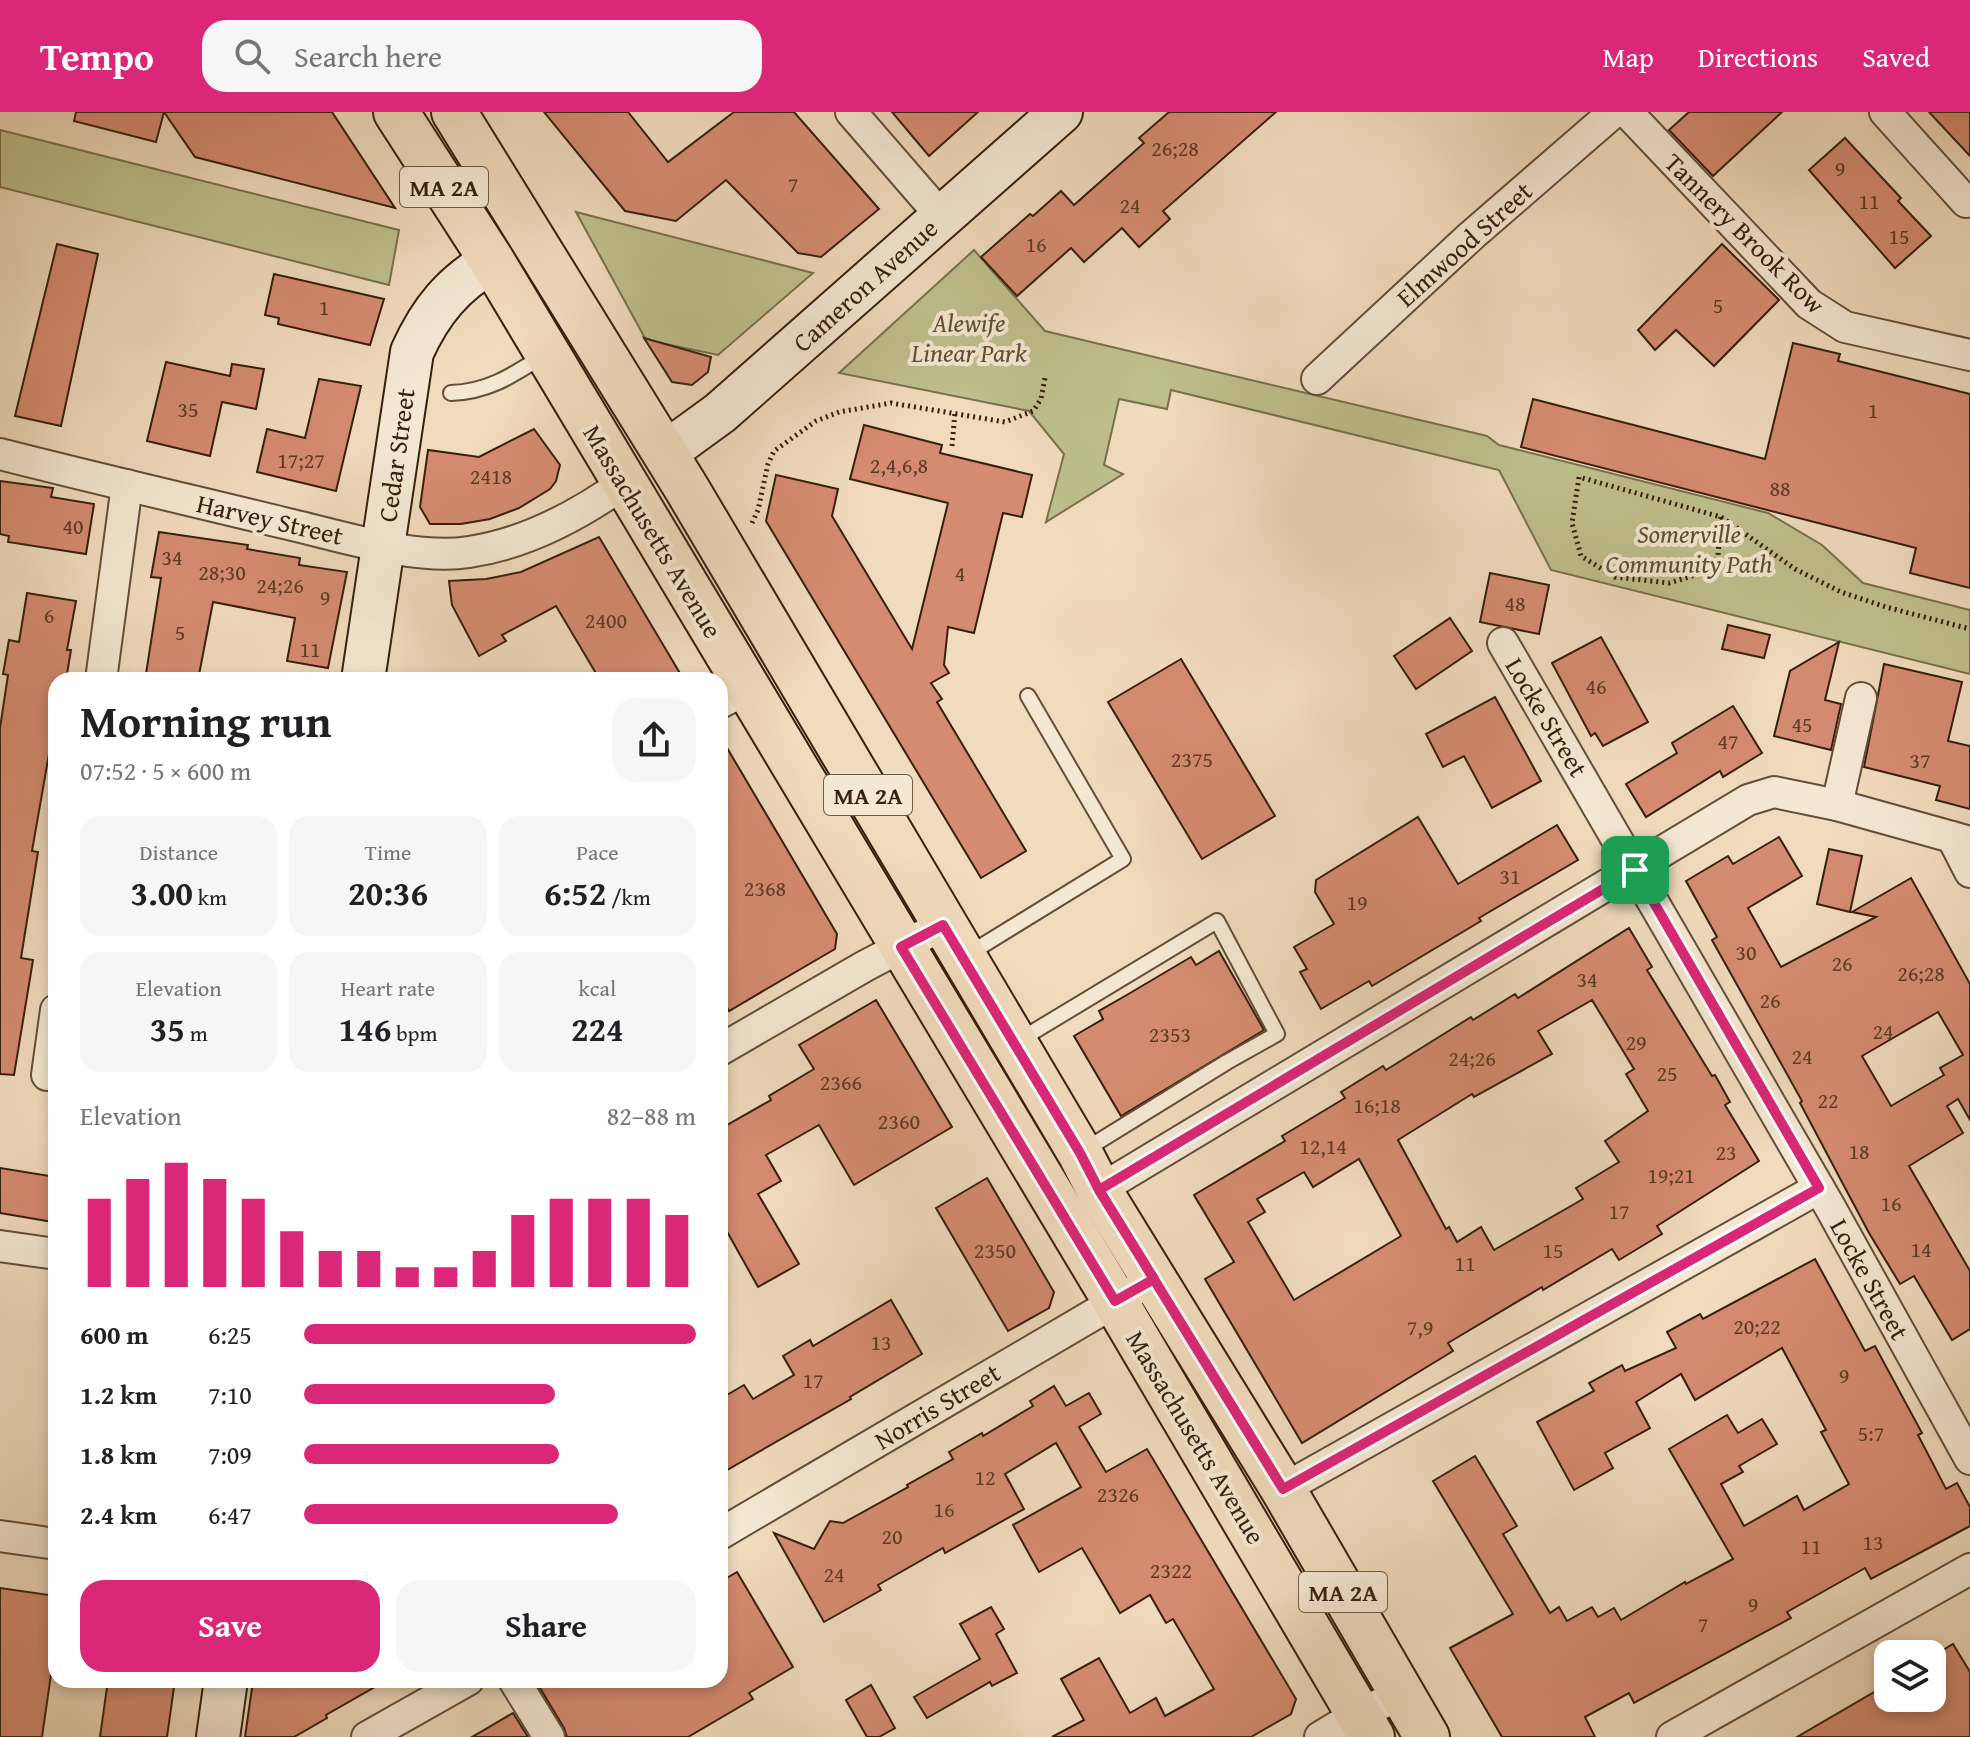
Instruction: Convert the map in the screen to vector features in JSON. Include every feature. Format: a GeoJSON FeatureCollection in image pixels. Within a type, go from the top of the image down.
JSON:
{"type":"FeatureCollection","features":[{"type":"Feature","properties":{"kind":"main road","name":"Massachusetts Avenue"},"geometry":{"type":"LineString","coordinates":[[396,112],[492,261],[624,483],[722,672]]}},
{"type":"Feature","properties":{"kind":"main road","name":"Massachusetts Avenue"},"geometry":{"type":"LineString","coordinates":[[454,112],[665,453],[1089,1171],[1283,1489],[1427,1737]]}},
{"type":"Feature","properties":{"kind":"main road"},"geometry":{"type":"LineString","coordinates":[[492,261],[534,237]]}},
{"type":"Feature","properties":{"kind":"main road"},"geometry":{"type":"LineString","coordinates":[[624,483],[665,453]]}},
{"type":"Feature","properties":{"kind":"main road","name":"Massachusetts Avenue"},"geometry":{"type":"LineString","coordinates":[[734,696],[901,947],[1115,1301],[1365,1726]]}},
{"type":"Feature","properties":{"kind":"street"},"geometry":{"type":"LineString","coordinates":[[851,112],[942,217]]}},
{"type":"Feature","properties":{"kind":"street","name":"Cameron Avenue"},"geometry":{"type":"LineString","coordinates":[[665,453],[720,413],[1061,112]]}},
{"type":"Feature","properties":{"kind":"street","name":"Elmwood Street"},"geometry":{"type":"LineString","coordinates":[[1317,379],[1471,236],[1614,112]]}},
{"type":"Feature","properties":{"kind":"street","name":"Tannery Brook Row"},"geometry":{"type":"LineString","coordinates":[[1627,112],[1809,304],[1845,327],[1970,355]]}},
{"type":"Feature","properties":{"kind":"street"},"geometry":{"type":"LineString","coordinates":[[1885,112],[1966,202]]}},
{"type":"Feature","properties":{"kind":"street","name":"Cedar Street"},"geometry":{"type":"LineString","coordinates":[[364,672],[412,352],[449,293],[469,274],[492,261]]}},
{"type":"Feature","properties":{"kind":"street","name":"Harvey Street"},"geometry":{"type":"LineString","coordinates":[[0,454],[384,545],[448,553],[468,553],[494,547],[553,524],[591,505],[624,483]]}},
{"type":"Feature","properties":{"kind":"street"},"geometry":{"type":"LineString","coordinates":[[102,672],[127,485]]}},
{"type":"Feature","properties":{"kind":"street","name":"Locke Street"},"geometry":{"type":"LineString","coordinates":[[1503,643],[1819,1188],[1970,1459]]}},
{"type":"Feature","properties":{"kind":"street"},"geometry":{"type":"LineString","coordinates":[[1837,805],[1861,698]]}},
{"type":"Feature","properties":{"kind":"street"},"geometry":{"type":"LineString","coordinates":[[1089,1171],[1635,870],[1748,800],[1774,792],[1837,805],[1961,840],[1970,872]]}},
{"type":"Feature","properties":{"kind":"street"},"geometry":{"type":"LineString","coordinates":[[728,1045],[901,947],[953,941]]}},
{"type":"Feature","properties":{"kind":"street"},"geometry":{"type":"LineString","coordinates":[[47,1075],[48,1068]]}},
{"type":"Feature","properties":{"kind":"street"},"geometry":{"type":"LineString","coordinates":[[1283,1489],[1819,1188]]}},
{"type":"Feature","properties":{"kind":"street"},"geometry":{"type":"LineString","coordinates":[[0,1246],[48,1253]]}},
{"type":"Feature","properties":{"kind":"street","name":"Norris Street"},"geometry":{"type":"LineString","coordinates":[[728,1529],[1154,1279]]}},
{"type":"Feature","properties":{"kind":"street"},"geometry":{"type":"LineString","coordinates":[[0,1536],[48,1543]]}},
{"type":"Feature","properties":{"kind":"street"},"geometry":{"type":"LineString","coordinates":[[1672,1737],[1970,1569]]}},
{"type":"Feature","properties":{"kind":"street"},"geometry":{"type":"LineString","coordinates":[[218,1737],[225,1688]]}},
{"type":"Feature","properties":{"kind":"street"},"geometry":{"type":"LineString","coordinates":[[367,1737],[454,1688]]}},
{"type":"Feature","properties":{"kind":"street"},"geometry":{"type":"LineString","coordinates":[[519,1688],[549,1737]]}},
{"type":"Feature","properties":{"kind":"street"},"geometry":{"type":"LineString","coordinates":[[1320,1737],[1365,1726],[1403,1694]]}},
{"type":"Feature","properties":{"kind":"lane"},"geometry":{"type":"LineString","coordinates":[[451,393],[475,391],[494,385],[547,354]]}},
{"type":"Feature","properties":{"kind":"lane"},"geometry":{"type":"LineString","coordinates":[[953,941],[1123,859],[1028,696]]}},
{"type":"Feature","properties":{"kind":"lane"},"geometry":{"type":"LineString","coordinates":[[1014,1043],[1217,921],[1277,1034],[1227,1062],[1089,1171]]}},
{"type":"Feature","properties":{"kind":"path"},"geometry":{"type":"LineString","coordinates":[[751,524],[758,510],[774,451],[816,421],[839,412],[891,403],[1005,422],[1033,411],[1041,399],[1045,378]]}},
{"type":"Feature","properties":{"kind":"path"},"geometry":{"type":"LineString","coordinates":[[952,446],[955,412]]}},
{"type":"Feature","properties":{"kind":"path"},"geometry":{"type":"LineString","coordinates":[[1721,517],[1718,555],[1705,572],[1669,583],[1615,577],[1581,556],[1572,523],[1579,477],[1721,517],[1795,569],[1841,592],[1970,629]]}},
{"type":"Feature","properties":{"kind":"green space"},"geometry":{"type":"Polygon","coordinates":[[[0,130],[399,230],[389,285],[0,187],[0,130]]]}},
{"type":"Feature","properties":{"kind":"green space"},"geometry":{"type":"Polygon","coordinates":[[[576,212],[813,273],[718,355],[646,340],[576,212]]]}},
{"type":"Feature","properties":{"kind":"green space","name":"Alewife Linear Park"},"geometry":{"type":"Polygon","coordinates":[[[974,250],[1045,331],[1487,436],[1499,445],[1768,513],[1822,545],[1863,583],[1970,610],[1970,674],[1551,570],[1499,470],[1171,390],[1167,409],[1119,399],[1104,465],[1123,474],[1046,522],[1064,454],[1029,411],[839,373],[974,250]]]}},
{"type":"Feature","properties":{"kind":"building"},"geometry":{"type":"Polygon","coordinates":[[[76,112],[164,112],[156,142],[74,121],[76,112]]]}},
{"type":"Feature","properties":{"kind":"building"},"geometry":{"type":"Polygon","coordinates":[[[164,112],[332,112],[395,208],[195,157],[164,112]]]}},
{"type":"Feature","properties":{"kind":"building"},"geometry":{"type":"Polygon","coordinates":[[[544,112],[628,112],[668,162],[734,112],[794,112],[879,209],[821,257],[798,253],[726,180],[676,221],[625,211],[544,112]]]}},
{"type":"Feature","properties":{"kind":"building"},"geometry":{"type":"Polygon","coordinates":[[[892,112],[978,112],[929,156],[892,112]]]}},
{"type":"Feature","properties":{"kind":"building"},"geometry":{"type":"Polygon","coordinates":[[[1169,112],[1276,112],[1163,211],[1170,219],[1139,247],[1122,228],[1084,262],[1071,248],[1017,296],[981,257],[1061,191],[1074,205],[1144,143],[1139,138],[1169,112]]]}},
{"type":"Feature","properties":{"kind":"building"},"geometry":{"type":"Polygon","coordinates":[[[1689,112],[1782,112],[1713,176],[1669,130],[1689,112]]]}},
{"type":"Feature","properties":{"kind":"building"},"geometry":{"type":"Polygon","coordinates":[[[1929,112],[1970,112],[1970,156],[1929,112]]]}},
{"type":"Feature","properties":{"kind":"building"},"geometry":{"type":"Polygon","coordinates":[[[1845,138],[1901,198],[1898,201],[1931,236],[1895,268],[1809,170],[1845,138]]]}},
{"type":"Feature","properties":{"kind":"building"},"geometry":{"type":"Polygon","coordinates":[[[57,244],[98,254],[61,426],[15,416],[57,244]]]}},
{"type":"Feature","properties":{"kind":"building"},"geometry":{"type":"Polygon","coordinates":[[[1722,244],[1779,300],[1714,366],[1676,330],[1655,350],[1638,330],[1722,244]]]}},
{"type":"Feature","properties":{"kind":"building"},"geometry":{"type":"Polygon","coordinates":[[[274,274],[384,299],[370,345],[278,324],[279,318],[265,315],[274,274]]]}},
{"type":"Feature","properties":{"kind":"building"},"geometry":{"type":"Polygon","coordinates":[[[644,338],[711,357],[708,372],[692,385],[672,382],[644,338]]]}},
{"type":"Feature","properties":{"kind":"building"},"geometry":{"type":"Polygon","coordinates":[[[1793,343],[1840,354],[1838,361],[1970,394],[1970,588],[1910,573],[1916,548],[1521,447],[1533,399],[1765,459],[1793,343]]]}},
{"type":"Feature","properties":{"kind":"building"},"geometry":{"type":"Polygon","coordinates":[[[166,362],[230,376],[232,364],[264,369],[256,409],[222,402],[210,456],[147,441],[166,362]]]}},
{"type":"Feature","properties":{"kind":"building"},"geometry":{"type":"Polygon","coordinates":[[[319,379],[361,386],[336,491],[257,472],[267,429],[305,438],[319,379]]]}},
{"type":"Feature","properties":{"kind":"building"},"geometry":{"type":"Polygon","coordinates":[[[864,425],[942,445],[940,453],[1032,475],[1022,517],[1003,513],[974,633],[948,627],[944,665],[949,673],[931,683],[942,699],[937,702],[1026,851],[981,878],[766,521],[776,475],[838,489],[832,516],[912,649],[948,503],[850,479],[864,425]]]}},
{"type":"Feature","properties":{"kind":"building"},"geometry":{"type":"Polygon","coordinates":[[[534,429],[560,465],[556,481],[550,489],[519,508],[490,519],[461,524],[430,524],[420,507],[428,450],[479,457],[534,429]]]}},
{"type":"Feature","properties":{"kind":"building"},"geometry":{"type":"Polygon","coordinates":[[[0,481],[53,488],[51,497],[94,504],[86,554],[8,542],[9,536],[0,534],[0,481]]]}},
{"type":"Feature","properties":{"kind":"building"},"geometry":{"type":"Polygon","coordinates":[[[159,532],[248,545],[247,549],[300,558],[299,565],[347,572],[328,668],[287,661],[295,618],[213,602],[200,672],[146,672],[161,578],[151,577],[159,532]]]}},
{"type":"Feature","properties":{"kind":"building"},"geometry":{"type":"Polygon","coordinates":[[[599,537],[679,672],[595,672],[556,606],[502,635],[506,641],[479,656],[452,605],[449,581],[486,579],[521,572],[599,537]]]}},
{"type":"Feature","properties":{"kind":"building"},"geometry":{"type":"Polygon","coordinates":[[[1490,573],[1549,585],[1539,634],[1480,622],[1490,573]]]}},
{"type":"Feature","properties":{"kind":"building"},"geometry":{"type":"Polygon","coordinates":[[[27,593],[76,601],[67,650],[71,650],[67,672],[48,672],[48,760],[32,851],[38,852],[21,958],[33,960],[14,1075],[0,1074],[0,728],[8,675],[3,674],[9,640],[19,642],[27,593]]]}},
{"type":"Feature","properties":{"kind":"building"},"geometry":{"type":"Polygon","coordinates":[[[1450,618],[1472,651],[1416,689],[1394,656],[1450,618]]]}},
{"type":"Feature","properties":{"kind":"building"},"geometry":{"type":"Polygon","coordinates":[[[1728,625],[1770,635],[1764,658],[1722,649],[1728,625]]]}},
{"type":"Feature","properties":{"kind":"building"},"geometry":{"type":"Polygon","coordinates":[[[1601,637],[1648,722],[1603,746],[1595,733],[1591,736],[1552,663],[1601,637]]]}},
{"type":"Feature","properties":{"kind":"building"},"geometry":{"type":"Polygon","coordinates":[[[1839,642],[1825,700],[1841,704],[1831,750],[1774,736],[1790,671],[1839,642]]]}},
{"type":"Feature","properties":{"kind":"building"},"geometry":{"type":"Polygon","coordinates":[[[1181,659],[1275,816],[1202,859],[1108,702],[1181,659]]]}},
{"type":"Feature","properties":{"kind":"building"},"geometry":{"type":"Polygon","coordinates":[[[1884,664],[1962,682],[1948,741],[1970,746],[1970,809],[1936,800],[1940,786],[1864,767],[1884,664]]]}},
{"type":"Feature","properties":{"kind":"building"},"geometry":{"type":"Polygon","coordinates":[[[1495,697],[1541,781],[1492,808],[1464,756],[1443,767],[1426,734],[1495,697]]]}},
{"type":"Feature","properties":{"kind":"building"},"geometry":{"type":"Polygon","coordinates":[[[1733,706],[1762,753],[1723,777],[1720,771],[1646,817],[1626,784],[1677,753],[1672,743],[1733,706]]]}},
{"type":"Feature","properties":{"kind":"building"},"geometry":{"type":"Polygon","coordinates":[[[728,750],[837,934],[835,949],[729,1011],[728,750]]]}},
{"type":"Feature","properties":{"kind":"building"},"geometry":{"type":"Polygon","coordinates":[[[1418,817],[1458,884],[1557,825],[1578,860],[1372,986],[1369,981],[1321,1009],[1300,972],[1307,969],[1294,947],[1334,924],[1315,892],[1316,880],[1418,817]]]}},
{"type":"Feature","properties":{"kind":"building"},"geometry":{"type":"Polygon","coordinates":[[[1779,837],[1802,876],[1748,908],[1781,967],[1876,917],[1852,912],[1911,878],[1970,984],[1970,1120],[1958,1099],[1947,1106],[1963,1133],[1909,1166],[1970,1271],[1970,1329],[1952,1340],[1914,1276],[1900,1284],[1869,1233],[1800,1103],[1802,1101],[1712,940],[1717,937],[1686,881],[1728,856],[1733,864],[1779,837]],[[1938,1012],[1862,1056],[1891,1106],[1944,1075],[1940,1068],[1963,1055],[1938,1012]]]}},
{"type":"Feature","properties":{"kind":"building"},"geometry":{"type":"Polygon","coordinates":[[[1829,849],[1862,856],[1850,912],[1817,904],[1829,849]]]}},
{"type":"Feature","properties":{"kind":"building"},"geometry":{"type":"Polygon","coordinates":[[[1629,928],[1652,967],[1647,970],[1712,1076],[1715,1075],[1730,1102],[1725,1105],[1759,1161],[1657,1226],[1662,1234],[1619,1260],[1612,1249],[1543,1290],[1542,1287],[1448,1343],[1453,1351],[1302,1443],[1205,1279],[1234,1262],[1194,1195],[1285,1141],[1282,1136],[1345,1098],[1341,1092],[1383,1066],[1386,1070],[1471,1017],[1473,1020],[1515,994],[1518,998],[1629,928]],[[1592,1000],[1538,1031],[1552,1054],[1474,1097],[1472,1094],[1398,1140],[1446,1229],[1449,1227],[1457,1242],[1481,1227],[1494,1250],[1583,1199],[1576,1188],[1619,1162],[1605,1141],[1648,1111],[1626,1074],[1634,1069],[1592,1000]],[[1359,1159],[1313,1187],[1304,1172],[1257,1199],[1265,1212],[1248,1222],[1294,1300],[1401,1236],[1359,1159]]]}},
{"type":"Feature","properties":{"kind":"building"},"geometry":{"type":"Polygon","coordinates":[[[1219,951],[1264,1030],[1121,1116],[1074,1036],[1103,1019],[1099,1011],[1191,957],[1196,965],[1219,951]]]}},
{"type":"Feature","properties":{"kind":"building"},"geometry":{"type":"Polygon","coordinates":[[[876,1000],[952,1127],[854,1185],[819,1125],[766,1155],[781,1181],[758,1194],[799,1264],[758,1287],[728,1233],[728,1124],[771,1100],[769,1096],[814,1069],[799,1045],[876,1000]]]}},
{"type":"Feature","properties":{"kind":"building"},"geometry":{"type":"Polygon","coordinates":[[[0,1168],[48,1176],[48,1221],[0,1213],[0,1168]]]}},
{"type":"Feature","properties":{"kind":"building"},"geometry":{"type":"Polygon","coordinates":[[[987,1178],[1054,1292],[1049,1308],[1008,1331],[936,1208],[987,1178]]]}},
{"type":"Feature","properties":{"kind":"building"},"geometry":{"type":"Polygon","coordinates":[[[1815,1259],[1865,1351],[1875,1346],[1922,1433],[1918,1435],[1946,1489],[1957,1483],[1970,1507],[1970,1526],[1871,1579],[1865,1568],[1787,1612],[1791,1618],[1634,1703],[1629,1693],[1585,1717],[1595,1737],[1502,1737],[1450,1648],[1513,1614],[1433,1481],[1475,1456],[1517,1526],[1503,1534],[1550,1613],[1559,1607],[1567,1621],[1592,1607],[1598,1617],[1614,1608],[1621,1620],[1685,1582],[1733,1559],[1669,1449],[1727,1415],[1738,1433],[1762,1419],[1777,1444],[1739,1466],[1743,1472],[1721,1484],[1744,1526],[1797,1496],[1804,1510],[1849,1484],[1821,1432],[1826,1430],[1782,1348],[1695,1400],[1681,1374],[1636,1402],[1650,1428],[1605,1453],[1613,1468],[1574,1490],[1537,1422],[1594,1391],[1589,1383],[1622,1365],[1625,1371],[1676,1348],[1667,1332],[1700,1314],[1703,1319],[1815,1259]]]}},
{"type":"Feature","properties":{"kind":"building"},"geometry":{"type":"Polygon","coordinates":[[[891,1300],[922,1354],[728,1469],[728,1394],[744,1385],[753,1399],[794,1375],[783,1356],[810,1340],[813,1346],[891,1300]]]}},
{"type":"Feature","properties":{"kind":"building"},"geometry":{"type":"Polygon","coordinates":[[[1054,1386],[1066,1406],[1089,1393],[1101,1414],[1079,1427],[1106,1472],[1147,1449],[1296,1699],[1291,1714],[1251,1737],[1052,1737],[1084,1720],[1061,1679],[1099,1658],[1130,1713],[1156,1698],[1165,1716],[1214,1689],[1173,1619],[1166,1623],[1150,1595],[1120,1613],[1082,1548],[1039,1572],[1013,1525],[1081,1487],[1056,1443],[1005,1474],[1024,1509],[945,1553],[943,1548],[878,1585],[881,1590],[824,1622],[774,1533],[814,1549],[830,1521],[843,1523],[908,1487],[953,1459],[949,1452],[1033,1406],[1030,1401],[1054,1386]]]}},
{"type":"Feature","properties":{"kind":"building"},"geometry":{"type":"Polygon","coordinates":[[[737,1572],[793,1667],[749,1693],[753,1699],[688,1737],[567,1737],[540,1688],[728,1688],[728,1577],[737,1572]]]}},
{"type":"Feature","properties":{"kind":"building"},"geometry":{"type":"Polygon","coordinates":[[[0,1588],[48,1595],[49,1688],[42,1737],[0,1737],[0,1588]]]}},
{"type":"Feature","properties":{"kind":"building"},"geometry":{"type":"Polygon","coordinates":[[[991,1607],[1004,1629],[996,1634],[1017,1673],[992,1686],[990,1682],[927,1718],[914,1697],[980,1659],[960,1624],[991,1607]]]}},
{"type":"Feature","properties":{"kind":"building"},"geometry":{"type":"Polygon","coordinates":[[[1953,1644],[1970,1672],[1970,1737],[1797,1737],[1874,1692],[1874,1712],[1946,1712],[1946,1648],[1953,1644]]]}},
{"type":"Feature","properties":{"kind":"building"},"geometry":{"type":"Polygon","coordinates":[[[871,1685],[895,1728],[879,1737],[867,1737],[846,1700],[871,1685]]]}},
{"type":"Feature","properties":{"kind":"building"},"geometry":{"type":"Polygon","coordinates":[[[107,1688],[174,1688],[167,1737],[100,1737],[107,1688]]]}},
{"type":"Feature","properties":{"kind":"building"},"geometry":{"type":"Polygon","coordinates":[[[252,1688],[373,1688],[294,1737],[245,1737],[252,1688]]]}},
{"type":"Feature","properties":{"kind":"building"},"geometry":{"type":"Polygon","coordinates":[[[513,1713],[528,1737],[472,1737],[513,1713]]]}},
{"type":"Feature","properties":{"kind":"route"},"geometry":{"type":"LineString","coordinates":[[1635,870],[1099,1190],[1154,1279],[1115,1301],[901,947],[943,925],[1099,1190],[1154,1279],[1283,1489],[1819,1188],[1635,870]]}},
{"type":"Feature","properties":{"kind":"park label","name":"Somerville Community Path"},"geometry":{"type":"Point","coordinates":[1689,548]}}]}
